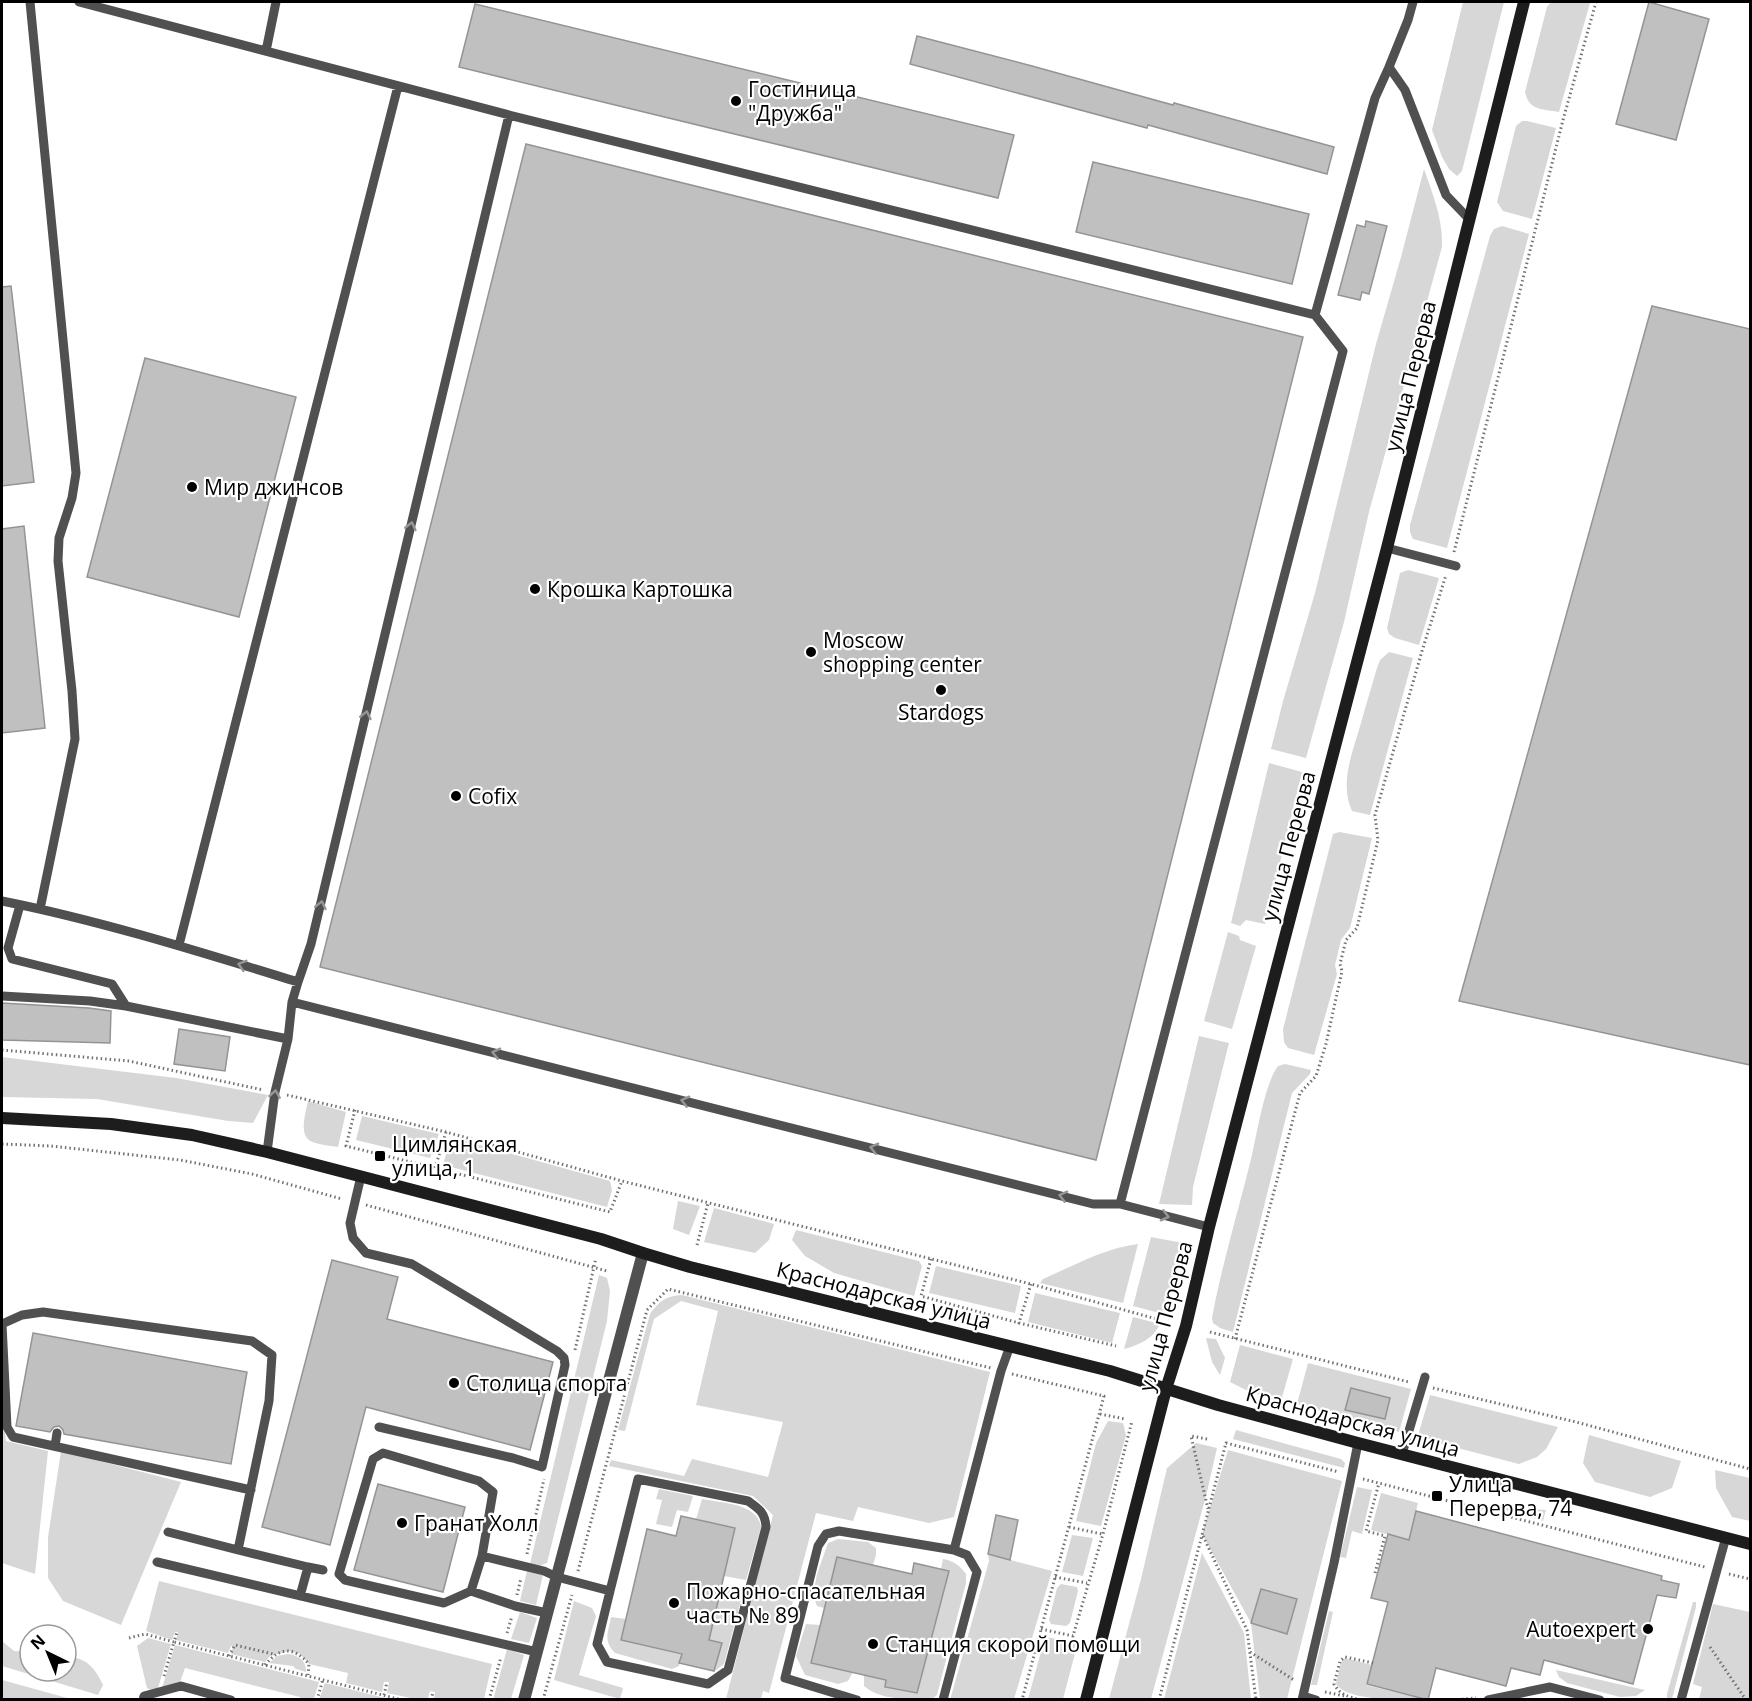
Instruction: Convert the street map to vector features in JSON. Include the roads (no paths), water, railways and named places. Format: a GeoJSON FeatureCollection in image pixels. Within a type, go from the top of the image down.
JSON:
{"type":"FeatureCollection","features":[{"type":"Feature","properties":{"kind":"street","name":"улица Перерва"},"geometry":{"type":"LineString","coordinates":[[1086,1700],[1166,1389],[1186,1326],[1209,1227],[1387,548],[1524,2]]}},
{"type":"Feature","properties":{"kind":"street","name":"Краснодарская улица"},"geometry":{"type":"LineString","coordinates":[[2,1118],[111,1124],[192,1135],[267,1152],[601,1239],[643,1254],[1110,1371],[1358,1443],[1750,1544]]}},
{"type":"Feature","properties":{"kind":"street"},"geometry":{"type":"LineString","coordinates":[[524,1700],[643,1254]]}},
{"type":"Feature","properties":{"kind":"lane"},"geometry":{"type":"LineString","coordinates":[[30,2],[76,473],[72,498],[59,538],[58,561],[75,739],[40,909]]}},
{"type":"Feature","properties":{"kind":"lane"},"geometry":{"type":"LineString","coordinates":[[79,2],[509,115],[1315,315],[1343,351],[1120,1204]]}},
{"type":"Feature","properties":{"kind":"lane"},"geometry":{"type":"LineString","coordinates":[[266,51],[276,2]]}},
{"type":"Feature","properties":{"kind":"lane"},"geometry":{"type":"LineString","coordinates":[[1315,315],[1375,98],[1408,20],[1413,2]]}},
{"type":"Feature","properties":{"kind":"lane"},"geometry":{"type":"LineString","coordinates":[[1389,67],[1405,90],[1446,195],[1469,219]]}},
{"type":"Feature","properties":{"kind":"lane"},"geometry":{"type":"LineString","coordinates":[[179,945],[399,86]]}},
{"type":"Feature","properties":{"kind":"lane"},"geometry":{"type":"LineString","coordinates":[[267,1152],[275,1092],[288,1039],[292,1002],[311,944],[509,115]]}},
{"type":"Feature","properties":{"kind":"lane"},"geometry":{"type":"LineString","coordinates":[[1387,548],[1453,565]]}},
{"type":"Feature","properties":{"kind":"lane"},"geometry":{"type":"LineString","coordinates":[[2,901],[179,945],[298,982]]}},
{"type":"Feature","properties":{"kind":"lane"},"geometry":{"type":"LineString","coordinates":[[20,905],[9,948],[12,959],[112,984],[126,1006]]}},
{"type":"Feature","properties":{"kind":"lane"},"geometry":{"type":"LineString","coordinates":[[2,996],[90,1001],[126,1006],[288,1039]]}},
{"type":"Feature","properties":{"kind":"lane"},"geometry":{"type":"LineString","coordinates":[[292,1002],[1093,1204],[1120,1204],[1209,1227]]}},
{"type":"Feature","properties":{"kind":"lane"},"geometry":{"type":"LineString","coordinates":[[361,1176],[350,1223],[352,1238],[366,1253],[412,1264],[557,1351],[564,1358],[565,1365],[542,1467],[513,1458],[379,1427]]}},
{"type":"Feature","properties":{"kind":"lane"},"geometry":{"type":"LineString","coordinates":[[238,1550],[251,1490],[269,1401],[272,1355],[252,1341],[43,1311],[2,1324],[7,1427],[13,1437],[251,1490]]}},
{"type":"Feature","properties":{"kind":"lane"},"geometry":{"type":"LineString","coordinates":[[954,1550],[1000,1371],[1010,1346]]}},
{"type":"Feature","properties":{"kind":"lane"},"geometry":{"type":"LineString","coordinates":[[1402,1454],[1424,1381]]}},
{"type":"Feature","properties":{"kind":"lane"},"geometry":{"type":"LineString","coordinates":[[55,1446],[57,1433]]}},
{"type":"Feature","properties":{"kind":"lane"},"geometry":{"type":"LineString","coordinates":[[1316,1700],[1303,1698],[1334,1563],[1358,1443]]}},
{"type":"Feature","properties":{"kind":"lane"},"geometry":{"type":"LineString","coordinates":[[471,1591],[482,1556],[493,1492],[479,1481],[383,1453],[373,1460],[339,1574],[345,1580],[444,1603],[471,1591],[515,1606],[547,1613]]}},
{"type":"Feature","properties":{"kind":"lane"},"geometry":{"type":"LineString","coordinates":[[638,1479],[748,1502],[759,1509],[765,1518],[766,1527],[728,1670],[708,1684],[606,1662],[597,1644],[610,1591],[638,1479]]}},
{"type":"Feature","properties":{"kind":"lane"},"geometry":{"type":"LineString","coordinates":[[857,1700],[785,1678],[818,1546],[826,1534],[839,1531],[954,1550],[967,1555],[977,1572],[943,1700]]}},
{"type":"Feature","properties":{"kind":"lane"},"geometry":{"type":"LineString","coordinates":[[168,1532],[322,1570]]}},
{"type":"Feature","properties":{"kind":"lane"},"geometry":{"type":"LineString","coordinates":[[1681,1700],[1726,1537]]}},
{"type":"Feature","properties":{"kind":"lane"},"geometry":{"type":"LineString","coordinates":[[482,1556],[544,1571],[557,1577],[610,1591]]}},
{"type":"Feature","properties":{"kind":"lane"},"geometry":{"type":"LineString","coordinates":[[157,1562],[537,1652]]}},
{"type":"Feature","properties":{"kind":"lane"},"geometry":{"type":"LineString","coordinates":[[300,1596],[308,1567]]}},
{"type":"Feature","properties":{"kind":"lane"},"geometry":{"type":"LineString","coordinates":[[143,1700],[144,1696],[181,1686],[231,1700]]}},
{"type":"Feature","properties":{"kind":"lane"},"geometry":{"type":"LineString","coordinates":[[1488,1700],[1550,1687],[1600,1700]]}},
{"type":"Feature","properties":{"kind":"place","name":"Гостиница \"Дружба\""},"geometry":{"type":"Point","coordinates":[736,101]}},
{"type":"Feature","properties":{"kind":"place","name":"Мир джинсов"},"geometry":{"type":"Point","coordinates":[192,487]}},
{"type":"Feature","properties":{"kind":"place","name":"Крошка Картошка"},"geometry":{"type":"Point","coordinates":[535,589]}},
{"type":"Feature","properties":{"kind":"place","name":"Moscow shopping center"},"geometry":{"type":"Point","coordinates":[811,652]}},
{"type":"Feature","properties":{"kind":"place","name":"Stardogs"},"geometry":{"type":"Point","coordinates":[941,690]}},
{"type":"Feature","properties":{"kind":"place","name":"Cofix"},"geometry":{"type":"Point","coordinates":[456,796]}},
{"type":"Feature","properties":{"kind":"place","name":"Цимлянская улица, 1"},"geometry":{"type":"Point","coordinates":[380,1156]}},
{"type":"Feature","properties":{"kind":"place","name":"Столица спорта"},"geometry":{"type":"Point","coordinates":[454,1383]}},
{"type":"Feature","properties":{"kind":"place","name":"Улица Перерва, 74"},"geometry":{"type":"Point","coordinates":[1437,1496]}},
{"type":"Feature","properties":{"kind":"place","name":"Гранат Холл"},"geometry":{"type":"Point","coordinates":[402,1523]}},
{"type":"Feature","properties":{"kind":"place","name":"Пожарно-спасательная часть № 89"},"geometry":{"type":"Point","coordinates":[674,1603]}},
{"type":"Feature","properties":{"kind":"place","name":"Autoexpert"},"geometry":{"type":"Point","coordinates":[1648,1629]}},
{"type":"Feature","properties":{"kind":"place","name":"Станция скорой помощи"},"geometry":{"type":"Point","coordinates":[873,1644]}}]}
